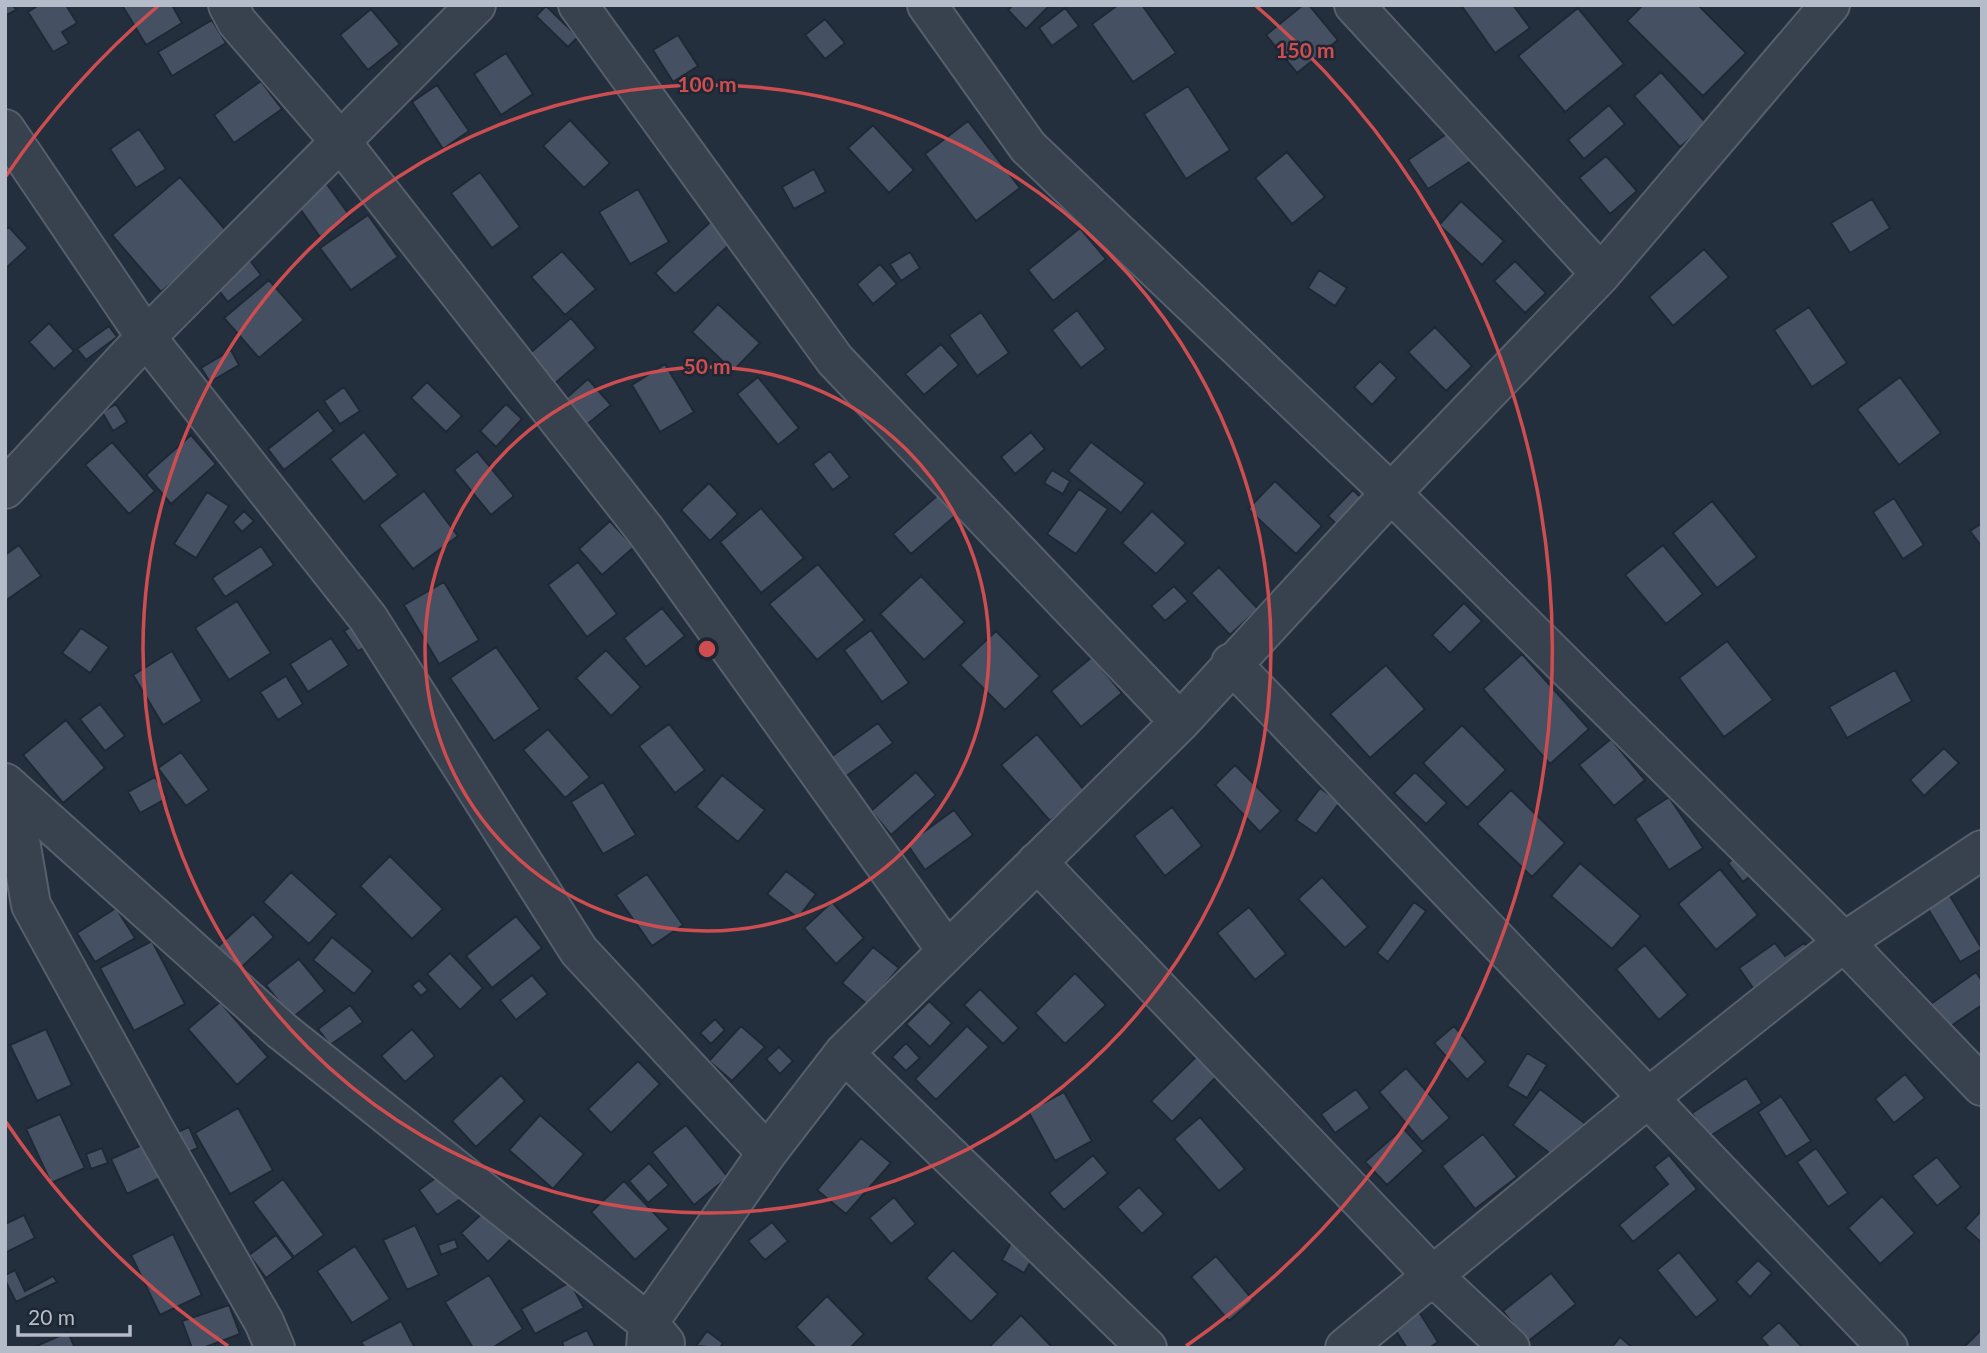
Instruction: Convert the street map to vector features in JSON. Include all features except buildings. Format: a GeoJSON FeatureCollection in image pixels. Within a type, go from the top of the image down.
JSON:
{"type":"FeatureCollection","features":[{"type":"Feature","properties":{"kind":"street"},"geometry":{"type":"LineString","coordinates":[[228,5],[237,22],[340,141],[646,531],[947,951]]}},
{"type":"Feature","properties":{"kind":"street"},"geometry":{"type":"LineString","coordinates":[[5,489],[146,337],[476,5]]}},
{"type":"Feature","properties":{"kind":"street"},"geometry":{"type":"LineString","coordinates":[[578,5],[835,360],[1180,722]]}},
{"type":"Feature","properties":{"kind":"street"},"geometry":{"type":"LineString","coordinates":[[927,5],[1028,147],[1391,494],[1844,942],[1982,1086]]}},
{"type":"Feature","properties":{"kind":"street"},"geometry":{"type":"LineString","coordinates":[[1354,5],[1601,274]]}},
{"type":"Feature","properties":{"kind":"street"},"geometry":{"type":"LineString","coordinates":[[8,786],[282,1031],[654,1340],[767,1153],[845,1053],[1180,722],[1231,663],[1601,274],[1815,10]]}},
{"type":"Feature","properties":{"kind":"street"},"geometry":{"type":"LineString","coordinates":[[5,129],[146,337],[368,618],[579,951],[767,1153]]}},
{"type":"Feature","properties":{"kind":"street"},"geometry":{"type":"LineString","coordinates":[[1231,663],[1888,1348]]}},
{"type":"Feature","properties":{"kind":"street"},"geometry":{"type":"LineString","coordinates":[[8,786],[31,905],[264,1322],[275,1348]]}},
{"type":"Feature","properties":{"kind":"street"},"geometry":{"type":"LineString","coordinates":[[1346,1348],[1649,1097],[1844,942],[1982,850]]}},
{"type":"Feature","properties":{"kind":"street"},"geometry":{"type":"LineString","coordinates":[[1037,862],[1434,1276],[1510,1348]]}},
{"type":"Feature","properties":{"kind":"street"},"geometry":{"type":"LineString","coordinates":[[845,1053],[1147,1348]]}}]}
